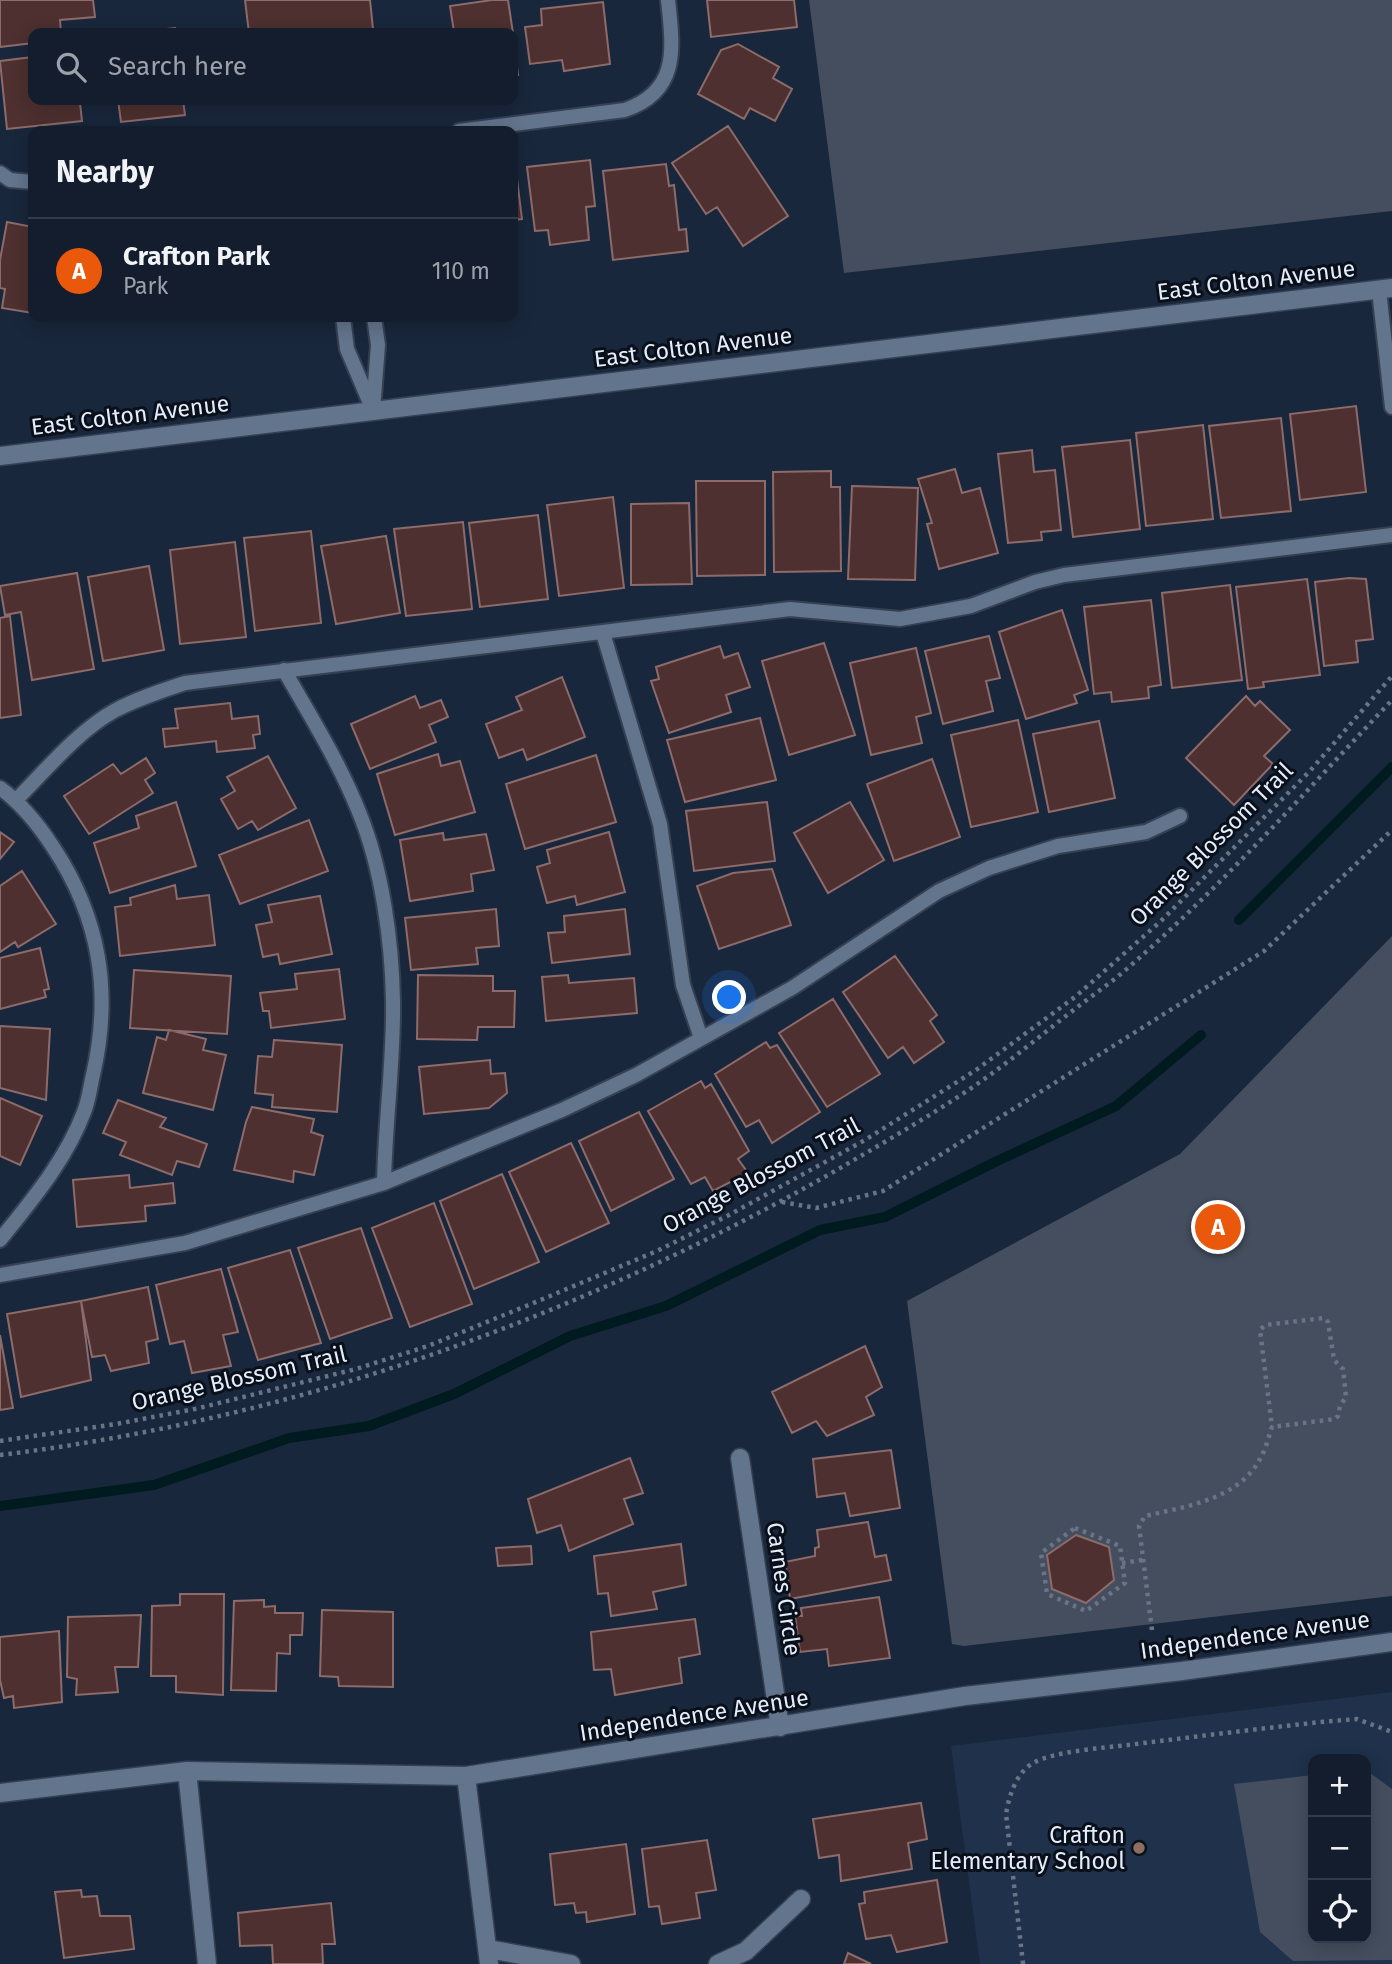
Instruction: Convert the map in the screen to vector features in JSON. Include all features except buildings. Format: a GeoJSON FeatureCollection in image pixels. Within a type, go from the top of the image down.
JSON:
{"type":"FeatureCollection","features":[{"type":"Feature","properties":{"kind":"street","name":"East Colton Avenue"},"geometry":{"type":"LineString","coordinates":[[0,456],[1385,289]]}},
{"type":"Feature","properties":{"kind":"street","name":"Carnes Circle"},"geometry":{"type":"LineString","coordinates":[[740,1458],[780,1727]]}},
{"type":"Feature","properties":{"kind":"street","name":"Independence Avenue"},"geometry":{"type":"LineString","coordinates":[[0,1793],[187,1772],[466,1776],[965,1696],[1182,1671],[1392,1642]]}},
{"type":"Feature","properties":{"kind":"street"},"geometry":{"type":"LineString","coordinates":[[187,1772],[207,1964]]}},
{"type":"Feature","properties":{"kind":"street"},"geometry":{"type":"LineString","coordinates":[[466,1776],[488,1957],[571,1964]]}},
{"type":"Feature","properties":{"kind":"street"},"geometry":{"type":"LineString","coordinates":[[718,1964],[746,1951],[801,1899]]}},
{"type":"Feature","properties":{"kind":"lane"},"geometry":{"type":"LineString","coordinates":[[499,126],[625,110],[643,104],[660,89],[673,53],[668,0]]}},
{"type":"Feature","properties":{"kind":"lane"},"geometry":{"type":"LineString","coordinates":[[0,173],[10,180],[28,182]]}},
{"type":"Feature","properties":{"kind":"lane"},"geometry":{"type":"LineString","coordinates":[[1385,289],[1392,407]]}},
{"type":"Feature","properties":{"kind":"lane"},"geometry":{"type":"LineString","coordinates":[[344,322],[347,349],[373,410]]}},
{"type":"Feature","properties":{"kind":"lane"},"geometry":{"type":"LineString","coordinates":[[373,410],[378,345],[375,322]]}},
{"type":"Feature","properties":{"kind":"lane"},"geometry":{"type":"LineString","coordinates":[[16,800],[91,727],[112,712],[185,682],[790,609],[875,618],[912,617],[971,606],[1035,582],[1064,575],[1392,536]]}},
{"type":"Feature","properties":{"kind":"lane"},"geometry":{"type":"LineString","coordinates":[[603,633],[660,824],[683,985],[701,1038]]}},
{"type":"Feature","properties":{"kind":"lane"},"geometry":{"type":"LineString","coordinates":[[284,670],[348,786],[360,814],[379,878],[386,917],[393,999],[384,1183]]}},
{"type":"Feature","properties":{"kind":"lane"},"geometry":{"type":"LineString","coordinates":[[0,788],[16,800],[41,828],[63,861],[85,905],[99,954],[102,1004],[98,1051],[85,1110],[62,1158],[42,1188],[0,1240]]}},
{"type":"Feature","properties":{"kind":"lane"},"geometry":{"type":"LineString","coordinates":[[0,1275],[185,1243],[384,1183],[562,1110],[636,1075],[792,988],[939,891],[989,868],[1058,846],[1146,832],[1180,816]]}},
{"type":"Feature","properties":{"kind":"path","name":"Orange Blossom Trail"},"geometry":{"type":"LineString","coordinates":[[0,1441],[195,1409],[368,1365],[428,1346],[531,1304],[657,1251],[729,1215],[865,1140],[954,1084],[1075,997],[1161,921],[1310,771],[1392,676]]}},
{"type":"Feature","properties":{"kind":"path"},"geometry":{"type":"LineString","coordinates":[[0,1455],[47,1450],[194,1423],[327,1389],[429,1357],[606,1288],[781,1202],[877,1147],[992,1074],[1128,968],[1223,878],[1392,700]]}},
{"type":"Feature","properties":{"kind":"path"},"geometry":{"type":"LineString","coordinates":[[781,1202],[816,1208],[883,1191],[1264,951],[1392,830]]}},
{"type":"Feature","properties":{"kind":"path"},"geometry":{"type":"LineString","coordinates":[[1152,1630],[1139,1526],[1145,1516],[1203,1504],[1224,1493],[1245,1477],[1262,1456],[1272,1427],[1260,1330],[1265,1325],[1324,1318],[1328,1322],[1334,1360],[1342,1369],[1346,1397],[1340,1406],[1339,1416],[1335,1419],[1272,1427]]}},
{"type":"Feature","properties":{"kind":"path"},"geometry":{"type":"LineString","coordinates":[[1075,1528],[1120,1546],[1122,1563],[1125,1583],[1086,1611],[1047,1594],[1041,1553],[1075,1528]]}},
{"type":"Feature","properties":{"kind":"path"},"geometry":{"type":"LineString","coordinates":[[1122,1563],[1143,1560]]}},
{"type":"Feature","properties":{"kind":"path"},"geometry":{"type":"LineString","coordinates":[[1023,1964],[1006,1814],[1009,1797],[1018,1779],[1031,1764],[1050,1757],[1098,1748],[1321,1722],[1357,1719],[1392,1732]]}},
{"type":"Feature","properties":{"kind":"shaded area"},"geometry":{"type":"Polygon","coordinates":[[[809,0],[1392,0],[1392,211],[844,273],[809,0]]]}},
{"type":"Feature","properties":{"kind":"shaded area"},"geometry":{"type":"Polygon","coordinates":[[[1392,936],[1392,1596],[964,1646],[952,1644],[907,1301],[1180,1154],[1392,936]]]}},
{"type":"Feature","properties":{"kind":"shaded area","name":"Crafton Elementary School"},"geometry":{"type":"Polygon","coordinates":[[[1392,1692],[1392,1964],[980,1964],[951,1746],[1392,1692]]]}},
{"type":"Feature","properties":{"kind":"shaded area"},"geometry":{"type":"Polygon","coordinates":[[[1371,1774],[1392,1789],[1392,1960],[1293,1961],[1260,1932],[1234,1784],[1308,1776],[1308,1943],[1371,1943],[1371,1774]]]}},
{"type":"Feature","properties":{"kind":"waterway"},"geometry":{"type":"LineString","coordinates":[[1239,920],[1392,767]]}},
{"type":"Feature","properties":{"kind":"waterway"},"geometry":{"type":"LineString","coordinates":[[0,1506],[154,1485],[289,1438],[369,1426],[454,1394],[570,1336],[666,1306],[820,1230],[885,1217],[1116,1106],[1201,1035]]}},
{"type":"Feature","properties":{"kind":"place","name":"Crafton Park"},"geometry":{"type":"Point","coordinates":[1218,1227]}},
{"type":"Feature","properties":{"kind":"place","name":"Crafton Elementary School"},"geometry":{"type":"Point","coordinates":[1139,1848]}}]}
